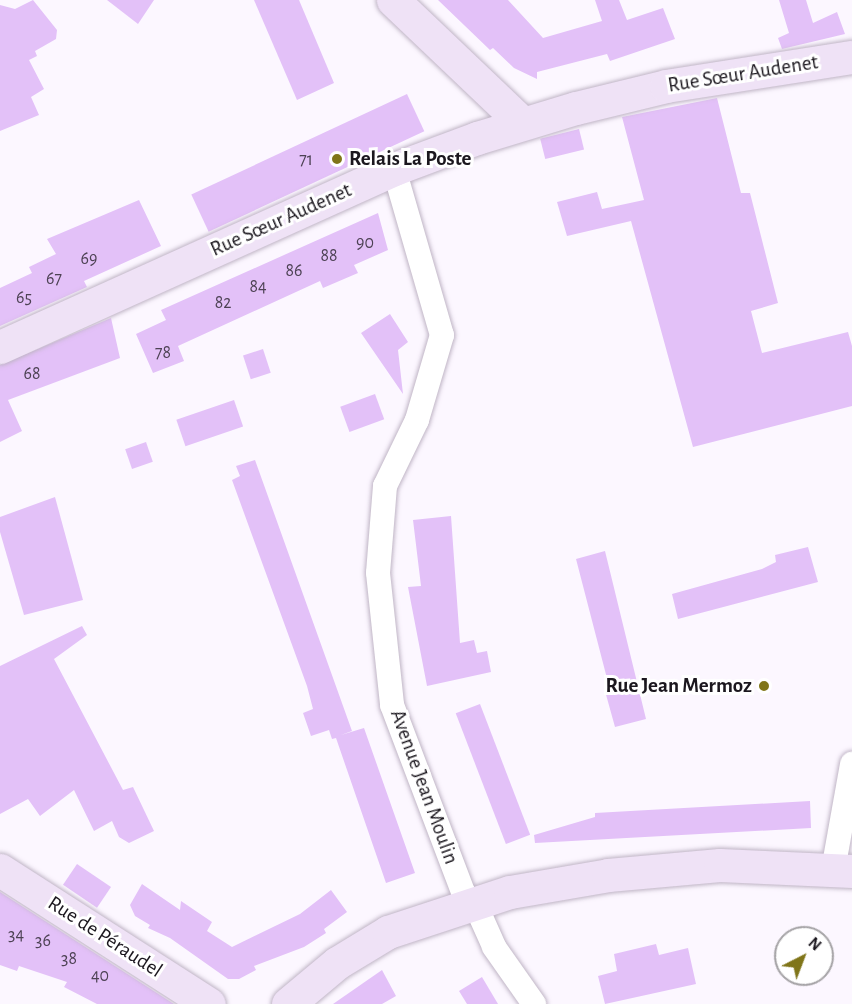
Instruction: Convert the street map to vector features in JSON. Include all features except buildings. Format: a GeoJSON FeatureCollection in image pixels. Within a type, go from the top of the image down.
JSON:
{"type":"FeatureCollection","features":[{"type":"Feature","properties":{"kind":"street"},"geometry":{"type":"LineString","coordinates":[[393,0],[522,123]]}},
{"type":"Feature","properties":{"kind":"street","name":"Rue Sœur Audenet"},"geometry":{"type":"LineString","coordinates":[[0,346],[394,169],[477,138],[522,123],[666,86],[852,57]]}},
{"type":"Feature","properties":{"kind":"street"},"geometry":{"type":"LineString","coordinates":[[477,138],[479,84]]}},
{"type":"Feature","properties":{"kind":"street","name":"Avenue Jean Moulin"},"geometry":{"type":"LineString","coordinates":[[394,169],[442,335],[417,420],[385,486],[378,573],[392,705],[463,892],[494,947],[534,1004]]}},
{"type":"Feature","properties":{"kind":"street"},"geometry":{"type":"LineString","coordinates":[[288,1004],[363,946],[388,932],[471,903],[559,883],[663,869],[720,865],[842,870],[852,764]]}},
{"type":"Feature","properties":{"kind":"street","name":"Rue de Péraudel"},"geometry":{"type":"LineString","coordinates":[[0,870],[209,1004]]}},
{"type":"Feature","properties":{"kind":"place","name":"Relais La Poste"},"geometry":{"type":"Point","coordinates":[337,159]}},
{"type":"Feature","properties":{"kind":"place","name":"Rue Jean Mermoz"},"geometry":{"type":"Point","coordinates":[764,686]}}]}
